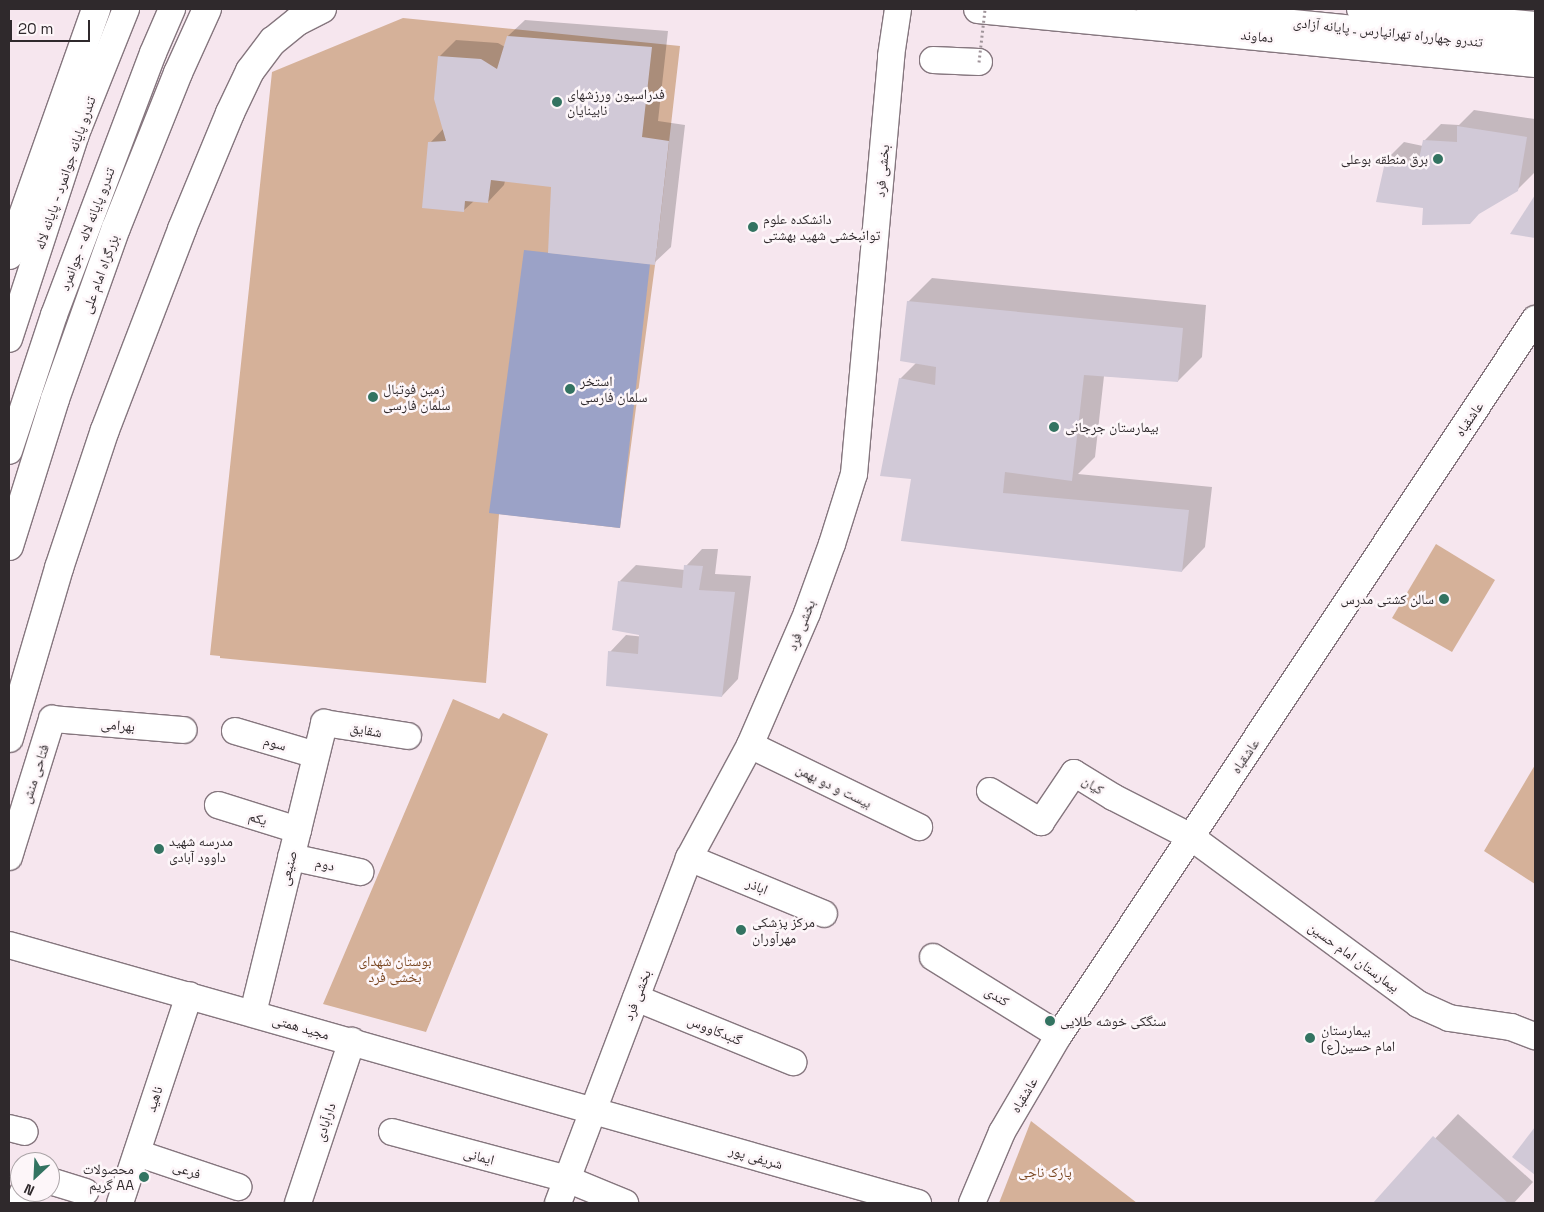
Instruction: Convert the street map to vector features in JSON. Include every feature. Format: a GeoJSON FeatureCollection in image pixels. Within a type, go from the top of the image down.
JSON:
{"type":"FeatureCollection","features":[{"type":"Feature","properties":{"kind":"main road"},"geometry":{"type":"LineString","coordinates":[[9,255],[96,9]]}},
{"type":"Feature","properties":{"kind":"main road","name":"بزرگراه امام علی"},"geometry":{"type":"LineString","coordinates":[[9,546],[55,399],[116,228],[178,73],[207,9]]}},
{"type":"Feature","properties":{"kind":"main road"},"geometry":{"type":"LineString","coordinates":[[9,738],[59,568],[105,430],[182,229],[230,113],[250,71],[273,41],[298,20],[322,9]]}},
{"type":"Feature","properties":{"kind":"main road","name":"دماوند"},"geometry":{"type":"LineString","coordinates":[[978,9],[1535,64]]}},
{"type":"Feature","properties":{"kind":"street","name":"تندرو پایانه جوانمرد - پایانه لاله"},"geometry":{"type":"LineString","coordinates":[[9,339],[76,134],[126,9]]}},
{"type":"Feature","properties":{"kind":"street","name":"تندرو پایانه لاله - جوانمرد"},"geometry":{"type":"LineString","coordinates":[[9,451],[54,315],[153,53],[172,9]]}},
{"type":"Feature","properties":{"kind":"street","name":"بخشی فرد"},"geometry":{"type":"LineString","coordinates":[[562,1191],[689,858],[750,745],[807,613],[832,544],[854,474],[892,56],[898,9]]}},
{"type":"Feature","properties":{"kind":"street","name":"تندرو چهارراه تهرانپارس ـ پایانه آزادی"},"geometry":{"type":"LineString","coordinates":[[1150,9],[1535,47]]}},
{"type":"Feature","properties":{"kind":"street"},"geometry":{"type":"LineString","coordinates":[[1360,9],[1535,25]]}},
{"type":"Feature","properties":{"kind":"street"},"geometry":{"type":"LineString","coordinates":[[933,60],[979,62]]}},
{"type":"Feature","properties":{"kind":"street","name":"عاشقباه"},"geometry":{"type":"LineString","coordinates":[[972,1203],[1002,1132],[1059,1035],[1535,319]]}},
{"type":"Feature","properties":{"kind":"street","name":"بهرامی"},"geometry":{"type":"LineString","coordinates":[[52,719],[184,730]]}},
{"type":"Feature","properties":{"kind":"street","name":"فتاحی منش"},"geometry":{"type":"LineString","coordinates":[[9,857],[52,719]]}},
{"type":"Feature","properties":{"kind":"street","name":"شقایق"},"geometry":{"type":"LineString","coordinates":[[324,723],[408,736]]}},
{"type":"Feature","properties":{"kind":"street","name":"صنیعی"},"geometry":{"type":"LineString","coordinates":[[253,1013],[324,723]]}},
{"type":"Feature","properties":{"kind":"street","name":"سوم"},"geometry":{"type":"LineString","coordinates":[[235,732],[316,755]]}},
{"type":"Feature","properties":{"kind":"street","name":"بیست و دو بهمن"},"geometry":{"type":"LineString","coordinates":[[750,745],[919,827]]}},
{"type":"Feature","properties":{"kind":"street","name":"کیان"},"geometry":{"type":"LineString","coordinates":[[990,791],[1040,822],[1074,773],[1113,797],[1191,837]]}},
{"type":"Feature","properties":{"kind":"street","name":"یکم"},"geometry":{"type":"LineString","coordinates":[[218,805],[298,830]]}},
{"type":"Feature","properties":{"kind":"street","name":"بیمارستان امام حسین"},"geometry":{"type":"LineString","coordinates":[[1191,837],[1418,1004],[1449,1018],[1511,1026],[1535,1036]]}},
{"type":"Feature","properties":{"kind":"street","name":"دوم"},"geometry":{"type":"LineString","coordinates":[[291,857],[360,872]]}},
{"type":"Feature","properties":{"kind":"street","name":"اباذر"},"geometry":{"type":"LineString","coordinates":[[689,858],[824,914]]}},
{"type":"Feature","properties":{"kind":"street","name":"مجید همتی"},"geometry":{"type":"LineString","coordinates":[[9,945],[594,1110]]}},
{"type":"Feature","properties":{"kind":"street","name":"کندی"},"geometry":{"type":"LineString","coordinates":[[933,957],[1059,1035]]}},
{"type":"Feature","properties":{"kind":"street","name":"ناهید"},"geometry":{"type":"LineString","coordinates":[[120,1203],[189,995]]}},
{"type":"Feature","properties":{"kind":"street","name":"گنبدکاووس"},"geometry":{"type":"LineString","coordinates":[[636,998],[793,1062]]}},
{"type":"Feature","properties":{"kind":"street","name":"دارآبادی"},"geometry":{"type":"LineString","coordinates":[[298,1203],[352,1041]]}},
{"type":"Feature","properties":{"kind":"street","name":"شریفی پور"},"geometry":{"type":"LineString","coordinates":[[594,1110],[918,1203]]}},
{"type":"Feature","properties":{"kind":"street","name":"ایمانی"},"geometry":{"type":"LineString","coordinates":[[392,1132],[562,1191],[625,1203]]}},
{"type":"Feature","properties":{"kind":"street","name":"فرعی"},"geometry":{"type":"LineString","coordinates":[[137,1153],[238,1187]]}},
{"type":"Feature","properties":{"kind":"street"},"geometry":{"type":"LineString","coordinates":[[60,1184],[85,1192]]}},
{"type":"Feature","properties":{"kind":"path"},"geometry":{"type":"LineString","coordinates":[[979,62],[985,9]]}},
{"type":"Feature","properties":{"kind":"green space"},"geometry":{"type":"Polygon","coordinates":[[[403,18],[680,46],[655,265],[620,528],[499,514],[486,683],[220,658],[220,656],[210,655],[272,72],[403,18]]]}},
{"type":"Feature","properties":{"kind":"green space","name":"سالن کشتی مدرس"},"geometry":{"type":"Polygon","coordinates":[[[1436,544],[1495,580],[1452,652],[1392,618],[1436,544]]]}},
{"type":"Feature","properties":{"kind":"green space","name":"بوستان شهدای بخشی فرد"},"geometry":{"type":"Polygon","coordinates":[[[453,699],[499,719],[503,713],[548,734],[426,1032],[323,1004],[453,699]]]}},
{"type":"Feature","properties":{"kind":"green space"},"geometry":{"type":"Polygon","coordinates":[[[1535,765],[1535,884],[1484,851],[1535,765]]]}},
{"type":"Feature","properties":{"kind":"green space","name":"پارک ناجی"},"geometry":{"type":"Polygon","coordinates":[[[1031,1121],[1137,1203],[999,1203],[1031,1121]]]}},
{"type":"Feature","properties":{"kind":"water","name":"استخر سلمان فارسی"},"geometry":{"type":"Polygon","coordinates":[[[524,250],[650,264],[620,528],[489,513],[524,250]]]}},
{"type":"Feature","properties":{"kind":"building"},"geometry":{"type":"Polygon","coordinates":[[[507,36],[652,47],[642,137],[669,141],[655,265],[548,253],[551,187],[491,180],[488,203],[465,201],[464,212],[422,208],[428,142],[446,141],[434,99],[438,56],[481,59],[497,69],[507,36]]]}},
{"type":"Feature","properties":{"kind":"building"},"geometry":{"type":"Polygon","coordinates":[[[1457,126],[1527,137],[1518,191],[1479,214],[1470,224],[1422,225],[1423,208],[1376,202],[1386,158],[1418,164],[1423,140],[1457,142],[1457,126]]]}},
{"type":"Feature","properties":{"kind":"building"},"geometry":{"type":"Polygon","coordinates":[[[1535,195],[1535,238],[1510,234],[1535,195]]]}},
{"type":"Feature","properties":{"kind":"building"},"geometry":{"type":"Polygon","coordinates":[[[907,301],[1183,328],[1178,382],[1084,375],[1072,481],[1005,472],[1003,493],[1189,510],[1182,572],[901,541],[911,479],[880,476],[899,378],[935,385],[936,367],[900,361],[907,301]]]}},
{"type":"Feature","properties":{"kind":"building"},"geometry":{"type":"Polygon","coordinates":[[[684,565],[703,566],[699,590],[735,592],[722,697],[606,686],[608,651],[638,654],[639,635],[612,630],[618,581],[682,588],[684,565]]]}},
{"type":"Feature","properties":{"kind":"building"},"geometry":{"type":"Polygon","coordinates":[[[1535,1127],[1535,1175],[1512,1157],[1535,1127]]]}},
{"type":"Feature","properties":{"kind":"building"},"geometry":{"type":"Polygon","coordinates":[[[1433,1136],[1508,1203],[1373,1203],[1433,1136]]]}},
{"type":"Feature","properties":{"kind":"place","name":"فدراسیون ورزشهای نابینایان"},"geometry":{"type":"Point","coordinates":[557,102]}},
{"type":"Feature","properties":{"kind":"place","name":"برق منطقه بوعلی"},"geometry":{"type":"Point","coordinates":[1438,159]}},
{"type":"Feature","properties":{"kind":"place","name":"دانشکده علوم توانبخشی شهید بهشتی"},"geometry":{"type":"Point","coordinates":[753,227]}},
{"type":"Feature","properties":{"kind":"place","name":"استخر سلمان فارسی"},"geometry":{"type":"Point","coordinates":[570,389]}},
{"type":"Feature","properties":{"kind":"place","name":"زمین فوتبال سلمان فارسی"},"geometry":{"type":"Point","coordinates":[373,397]}},
{"type":"Feature","properties":{"kind":"place","name":"بیمارستان جرجانی"},"geometry":{"type":"Point","coordinates":[1054,427]}},
{"type":"Feature","properties":{"kind":"place","name":"سالن کشتی مدرس"},"geometry":{"type":"Point","coordinates":[1444,599]}},
{"type":"Feature","properties":{"kind":"place","name":"مدرسه شهید داوود آبادی"},"geometry":{"type":"Point","coordinates":[159,849]}},
{"type":"Feature","properties":{"kind":"place","name":"مرکز پزشکی مهرآوران"},"geometry":{"type":"Point","coordinates":[741,930]}},
{"type":"Feature","properties":{"kind":"place","name":"سنگکی خوشه طلایی"},"geometry":{"type":"Point","coordinates":[1050,1021]}},
{"type":"Feature","properties":{"kind":"place","name":"بیمارستان امام حسین(ع)"},"geometry":{"type":"Point","coordinates":[1310,1038]}},
{"type":"Feature","properties":{"kind":"place","name":"محصولات گریم AA"},"geometry":{"type":"Point","coordinates":[144,1177]}}]}
